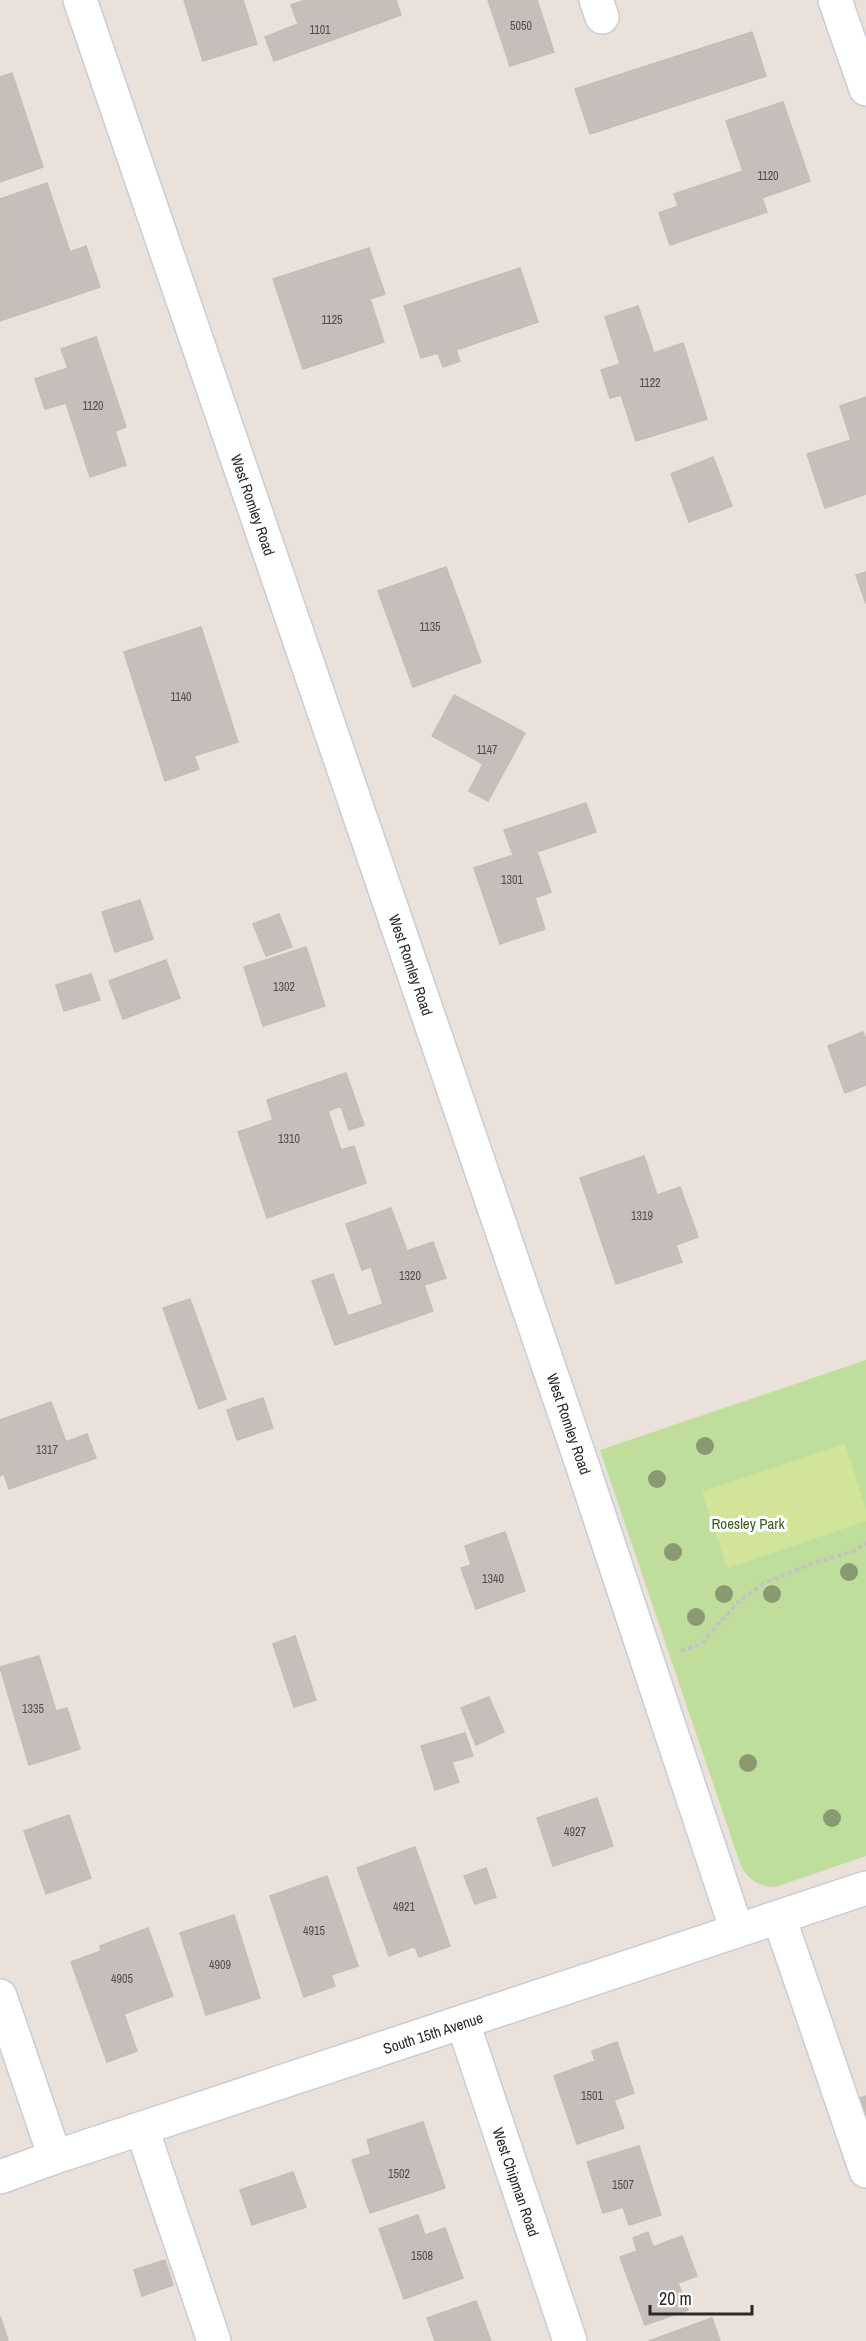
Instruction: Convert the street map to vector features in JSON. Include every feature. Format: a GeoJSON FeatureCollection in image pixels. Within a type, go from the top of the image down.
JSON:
{"type":"FeatureCollection","features":[{"type":"Feature","properties":{"kind":"street","name":"West Romley Road"},"geometry":{"type":"LineString","coordinates":[[80,0],[578,1449],[737,1931]]}},
{"type":"Feature","properties":{"kind":"street"},"geometry":{"type":"LineString","coordinates":[[835,0],[866,89]]}},
{"type":"Feature","properties":{"kind":"street","name":"South 15th Avenue"},"geometry":{"type":"LineString","coordinates":[[0,2177],[866,1888]]}},
{"type":"Feature","properties":{"kind":"street"},"geometry":{"type":"LineString","coordinates":[[779,1917],[866,2171]]}},
{"type":"Feature","properties":{"kind":"street"},"geometry":{"type":"LineString","coordinates":[[0,1996],[55,2157]]}},
{"type":"Feature","properties":{"kind":"street","name":"West Chipman Road"},"geometry":{"type":"LineString","coordinates":[[463,2023],[570,2341]]}},
{"type":"Feature","properties":{"kind":"street"},"geometry":{"type":"LineString","coordinates":[[142,2129],[214,2341]]}},
{"type":"Feature","properties":{"kind":"path"},"geometry":{"type":"LineString","coordinates":[[674,1654],[701,1644],[737,1603],[764,1583],[811,1564],[854,1551],[866,1543]]}},
{"type":"Feature","properties":{"kind":"green space","name":"Roesley Park"},"geometry":{"type":"Polygon","coordinates":[[[866,1360],[866,1856],[775,1887],[769,1886],[755,1882],[741,1866],[600,1450],[866,1360]]]}},
{"type":"Feature","properties":{"kind":"green space"},"geometry":{"type":"Polygon","coordinates":[[[845,1444],[866,1509],[866,1521],[727,1568],[702,1492],[845,1444]]]}},
{"type":"Feature","properties":{"kind":"building"},"geometry":{"type":"Polygon","coordinates":[[[184,0],[243,0],[257,44],[203,61],[184,0]]]}},
{"type":"Feature","properties":{"kind":"building"},"geometry":{"type":"Polygon","coordinates":[[[305,0],[396,0],[401,15],[274,61],[265,37],[298,24],[291,5],[305,0]]]}},
{"type":"Feature","properties":{"kind":"building"},"geometry":{"type":"Polygon","coordinates":[[[488,0],[537,0],[554,52],[510,66],[488,0]]]}},
{"type":"Feature","properties":{"kind":"building"},"geometry":{"type":"Polygon","coordinates":[[[752,32],[766,76],[590,134],[575,89],[752,32]]]}},
{"type":"Feature","properties":{"kind":"building"},"geometry":{"type":"Polygon","coordinates":[[[12,73],[43,167],[0,182],[0,77],[12,73]]]}},
{"type":"Feature","properties":{"kind":"building"},"geometry":{"type":"Polygon","coordinates":[[[783,102],[810,181],[762,198],[767,212],[670,245],[659,213],[678,206],[674,194],[743,171],[726,121],[783,102]]]}},
{"type":"Feature","properties":{"kind":"building"},"geometry":{"type":"Polygon","coordinates":[[[47,183],[70,252],[86,246],[100,287],[0,321],[0,199],[47,183]]]}},
{"type":"Feature","properties":{"kind":"building"},"geometry":{"type":"Polygon","coordinates":[[[369,248],[385,294],[370,299],[384,342],[303,369],[273,279],[369,248]]]}},
{"type":"Feature","properties":{"kind":"building"},"geometry":{"type":"Polygon","coordinates":[[[520,268],[538,322],[456,350],[460,361],[443,367],[438,353],[421,358],[404,306],[520,268]]]}},
{"type":"Feature","properties":{"kind":"building"},"geometry":{"type":"Polygon","coordinates":[[[638,306],[654,353],[683,343],[707,419],[636,441],[621,395],[610,398],[601,370],[620,364],[605,317],[638,306]]]}},
{"type":"Feature","properties":{"kind":"building"},"geometry":{"type":"Polygon","coordinates":[[[96,337],[126,427],[115,431],[126,465],[90,477],[66,403],[45,409],[35,379],[68,368],[61,349],[96,337]]]}},
{"type":"Feature","properties":{"kind":"building"},"geometry":{"type":"Polygon","coordinates":[[[866,397],[866,494],[825,508],[807,454],[851,440],[840,406],[866,397]]]}},
{"type":"Feature","properties":{"kind":"building"},"geometry":{"type":"Polygon","coordinates":[[[713,457],[732,506],[689,522],[671,474],[713,457]]]}},
{"type":"Feature","properties":{"kind":"building"},"geometry":{"type":"Polygon","coordinates":[[[446,567],[481,662],[413,687],[378,591],[446,567]]]}},
{"type":"Feature","properties":{"kind":"building"},"geometry":{"type":"Polygon","coordinates":[[[866,572],[866,604],[856,575],[866,572]]]}},
{"type":"Feature","properties":{"kind":"building"},"geometry":{"type":"Polygon","coordinates":[[[201,627],[238,742],[194,756],[199,769],[165,781],[124,652],[201,627]]]}},
{"type":"Feature","properties":{"kind":"building"},"geometry":{"type":"Polygon","coordinates":[[[454,695],[525,733],[488,801],[469,791],[483,764],[432,736],[454,695]]]}},
{"type":"Feature","properties":{"kind":"building"},"geometry":{"type":"Polygon","coordinates":[[[586,803],[596,832],[537,852],[551,892],[535,898],[545,929],[500,944],[474,868],[513,855],[504,830],[586,803]]]}},
{"type":"Feature","properties":{"kind":"building"},"geometry":{"type":"Polygon","coordinates":[[[140,900],[153,939],[115,952],[102,912],[140,900]]]}},
{"type":"Feature","properties":{"kind":"building"},"geometry":{"type":"Polygon","coordinates":[[[279,914],[292,947],[266,956],[253,924],[279,914]]]}},
{"type":"Feature","properties":{"kind":"building"},"geometry":{"type":"Polygon","coordinates":[[[306,947],[325,1006],[263,1026],[244,967],[306,947]]]}},
{"type":"Feature","properties":{"kind":"building"},"geometry":{"type":"Polygon","coordinates":[[[166,960],[180,998],[123,1019],[109,981],[166,960]]]}},
{"type":"Feature","properties":{"kind":"building"},"geometry":{"type":"Polygon","coordinates":[[[91,974],[100,1000],[64,1011],[56,985],[91,974]]]}},
{"type":"Feature","properties":{"kind":"building"},"geometry":{"type":"Polygon","coordinates":[[[863,1032],[866,1040],[866,1085],[845,1093],[828,1046],[863,1032]]]}},
{"type":"Feature","properties":{"kind":"building"},"geometry":{"type":"Polygon","coordinates":[[[346,1073],[364,1125],[349,1130],[341,1106],[328,1111],[341,1150],[354,1146],[366,1183],[267,1218],[238,1132],[273,1120],[267,1100],[346,1073]]]}},
{"type":"Feature","properties":{"kind":"building"},"geometry":{"type":"Polygon","coordinates":[[[644,1156],[657,1195],[680,1187],[698,1237],[676,1245],[682,1262],[616,1284],[580,1178],[644,1156]]]}},
{"type":"Feature","properties":{"kind":"building"},"geometry":{"type":"Polygon","coordinates":[[[391,1208],[407,1251],[433,1242],[446,1278],[424,1285],[433,1311],[335,1345],[312,1281],[333,1274],[348,1316],[383,1304],[371,1267],[362,1270],[346,1224],[391,1208]]]}},
{"type":"Feature","properties":{"kind":"building"},"geometry":{"type":"Polygon","coordinates":[[[190,1299],[226,1399],[199,1409],[163,1308],[190,1299]]]}},
{"type":"Feature","properties":{"kind":"building"},"geometry":{"type":"Polygon","coordinates":[[[263,1398],[273,1428],[237,1440],[227,1410],[263,1398]]]}},
{"type":"Feature","properties":{"kind":"building"},"geometry":{"type":"Polygon","coordinates":[[[51,1402],[66,1442],[87,1434],[96,1458],[9,1489],[4,1474],[0,1476],[0,1420],[51,1402]]]}},
{"type":"Feature","properties":{"kind":"building"},"geometry":{"type":"Polygon","coordinates":[[[505,1532],[525,1591],[476,1609],[461,1568],[471,1565],[465,1546],[505,1532]]]}},
{"type":"Feature","properties":{"kind":"building"},"geometry":{"type":"Polygon","coordinates":[[[295,1636],[316,1700],[294,1707],[273,1644],[295,1636]]]}},
{"type":"Feature","properties":{"kind":"building"},"geometry":{"type":"Polygon","coordinates":[[[39,1656],[56,1711],[67,1708],[80,1749],[29,1765],[0,1667],[39,1656]]]}},
{"type":"Feature","properties":{"kind":"building"},"geometry":{"type":"Polygon","coordinates":[[[489,1697],[504,1732],[476,1745],[461,1708],[489,1697]]]}},
{"type":"Feature","properties":{"kind":"building"},"geometry":{"type":"Polygon","coordinates":[[[465,1733],[473,1756],[452,1762],[459,1782],[435,1790],[421,1746],[465,1733]]]}},
{"type":"Feature","properties":{"kind":"building"},"geometry":{"type":"Polygon","coordinates":[[[597,1798],[613,1846],[553,1866],[537,1818],[597,1798]]]}},
{"type":"Feature","properties":{"kind":"building"},"geometry":{"type":"Polygon","coordinates":[[[69,1815],[91,1878],[46,1894],[24,1831],[69,1815]]]}},
{"type":"Feature","properties":{"kind":"building"},"geometry":{"type":"Polygon","coordinates":[[[415,1847],[450,1946],[419,1957],[415,1946],[389,1956],[357,1868],[415,1847]]]}},
{"type":"Feature","properties":{"kind":"building"},"geometry":{"type":"Polygon","coordinates":[[[486,1868],[496,1897],[475,1904],[464,1876],[486,1868]]]}},
{"type":"Feature","properties":{"kind":"building"},"geometry":{"type":"Polygon","coordinates":[[[327,1876],[358,1966],[331,1975],[335,1986],[304,1997],[270,1896],[327,1876]]]}},
{"type":"Feature","properties":{"kind":"building"},"geometry":{"type":"Polygon","coordinates":[[[234,1915],[260,1998],[206,2015],[180,1933],[234,1915]]]}},
{"type":"Feature","properties":{"kind":"building"},"geometry":{"type":"Polygon","coordinates":[[[148,1928],[173,1996],[124,2014],[137,2051],[107,2062],[71,1962],[101,1951],[100,1946],[148,1928]]]}},
{"type":"Feature","properties":{"kind":"building"},"geometry":{"type":"Polygon","coordinates":[[[617,2042],[634,2093],[614,2100],[624,2128],[577,2144],[554,2076],[595,2061],[592,2051],[617,2042]]]}},
{"type":"Feature","properties":{"kind":"building"},"geometry":{"type":"Polygon","coordinates":[[[866,2096],[866,2121],[857,2099],[866,2096]]]}},
{"type":"Feature","properties":{"kind":"building"},"geometry":{"type":"Polygon","coordinates":[[[423,2122],[445,2188],[370,2213],[352,2160],[371,2154],[367,2140],[423,2122]]]}},
{"type":"Feature","properties":{"kind":"building"},"geometry":{"type":"Polygon","coordinates":[[[639,2146],[661,2215],[629,2225],[623,2207],[603,2213],[587,2162],[639,2146]]]}},
{"type":"Feature","properties":{"kind":"building"},"geometry":{"type":"Polygon","coordinates":[[[293,2172],[306,2207],[252,2225],[240,2190],[293,2172]]]}},
{"type":"Feature","properties":{"kind":"building"},"geometry":{"type":"Polygon","coordinates":[[[418,2215],[425,2235],[445,2228],[463,2278],[404,2299],[379,2229],[418,2215]]]}},
{"type":"Feature","properties":{"kind":"building"},"geometry":{"type":"Polygon","coordinates":[[[648,2232],[653,2247],[682,2236],[697,2276],[678,2283],[688,2310],[645,2325],[620,2257],[637,2251],[633,2238],[648,2232]]]}},
{"type":"Feature","properties":{"kind":"building"},"geometry":{"type":"Polygon","coordinates":[[[165,2260],[173,2285],[142,2296],[134,2270],[165,2260]]]}},
{"type":"Feature","properties":{"kind":"building"},"geometry":{"type":"Polygon","coordinates":[[[476,2301],[491,2341],[435,2341],[427,2318],[476,2301]]]}},
{"type":"Feature","properties":{"kind":"building"},"geometry":{"type":"Polygon","coordinates":[[[0,2316],[8,2340],[6,2341],[0,2341],[0,2316]]]}},
{"type":"Feature","properties":{"kind":"building"},"geometry":{"type":"Polygon","coordinates":[[[712,2318],[720,2341],[649,2341],[712,2318]]]}}]}
